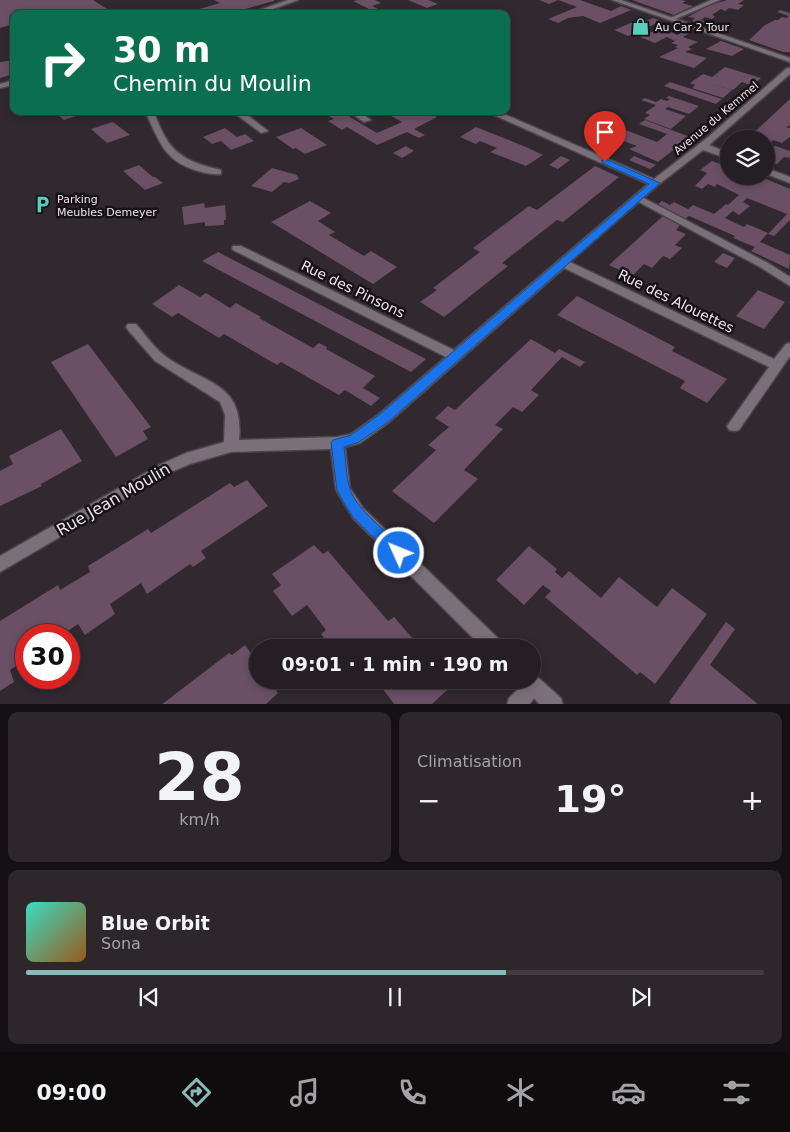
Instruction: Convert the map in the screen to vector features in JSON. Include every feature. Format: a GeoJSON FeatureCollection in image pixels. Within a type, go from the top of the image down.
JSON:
{"type":"FeatureCollection","features":[{"type":"Feature","properties":{"kind":"street"},"geometry":{"type":"LineString","coordinates":[[265,10],[296,0]]}},
{"type":"Feature","properties":{"kind":"street"},"geometry":{"type":"LineString","coordinates":[[615,0],[790,60]]}},
{"type":"Feature","properties":{"kind":"street"},"geometry":{"type":"LineString","coordinates":[[671,19],[717,0]]}},
{"type":"Feature","properties":{"kind":"street","name":"Avenue du Kemmel"},"geometry":{"type":"LineString","coordinates":[[456,357],[563,262],[790,70]]}},
{"type":"Feature","properties":{"kind":"street"},"geometry":{"type":"LineString","coordinates":[[150,115],[165,145],[182,163],[218,172]]}},
{"type":"Feature","properties":{"kind":"street"},"geometry":{"type":"LineString","coordinates":[[242,115],[264,131]]}},
{"type":"Feature","properties":{"kind":"street"},"geometry":{"type":"LineString","coordinates":[[359,115],[367,120]]}},
{"type":"Feature","properties":{"kind":"street"},"geometry":{"type":"LineString","coordinates":[[498,115],[655,183]]}},
{"type":"Feature","properties":{"kind":"street"},"geometry":{"type":"LineString","coordinates":[[702,146],[720,153]]}},
{"type":"Feature","properties":{"kind":"street"},"geometry":{"type":"LineString","coordinates":[[775,174],[790,180]]}},
{"type":"Feature","properties":{"kind":"street"},"geometry":{"type":"LineString","coordinates":[[638,198],[764,265],[790,282]]}},
{"type":"Feature","properties":{"kind":"street","name":"Rue des Pinsons"},"geometry":{"type":"LineString","coordinates":[[237,248],[456,357]]}},
{"type":"Feature","properties":{"kind":"street","name":"Rue des Alouettes"},"geometry":{"type":"LineString","coordinates":[[563,262],[776,366]]}},
{"type":"Feature","properties":{"kind":"street"},"geometry":{"type":"LineString","coordinates":[[132,327],[159,358],[224,398],[231,406],[233,416],[231,446]]}},
{"type":"Feature","properties":{"kind":"street"},"geometry":{"type":"LineString","coordinates":[[734,426],[790,347]]}},
{"type":"Feature","properties":{"kind":"street","name":"Rue Jean Moulin"},"geometry":{"type":"LineString","coordinates":[[0,565],[166,468],[193,457],[231,446],[338,443],[355,439],[369,430],[456,357]]}},
{"type":"Feature","properties":{"kind":"street"},"geometry":{"type":"LineString","coordinates":[[338,443],[343,490],[358,513],[487,639]]}},
{"type":"Feature","properties":{"kind":"street"},"geometry":{"type":"LineString","coordinates":[[516,704],[526,689]]}},
{"type":"Feature","properties":{"kind":"street"},"geometry":{"type":"LineString","coordinates":[[538,689],[554,704]]}},
{"type":"Feature","properties":{"kind":"building"},"geometry":{"type":"Polygon","coordinates":[[[0,0],[93,0],[109,10],[10,10],[10,25],[0,28],[0,0]]]}},
{"type":"Feature","properties":{"kind":"building"},"geometry":{"type":"Polygon","coordinates":[[[214,0],[274,0],[241,10],[196,10],[220,3],[214,0]]]}},
{"type":"Feature","properties":{"kind":"building"},"geometry":{"type":"Polygon","coordinates":[[[375,0],[381,3],[372,6],[378,9],[371,10],[353,1],[375,0]]]}},
{"type":"Feature","properties":{"kind":"building"},"geometry":{"type":"Polygon","coordinates":[[[408,0],[428,0],[438,4],[427,8],[408,0]]]}},
{"type":"Feature","properties":{"kind":"building"},"geometry":{"type":"Polygon","coordinates":[[[539,0],[558,0],[549,4],[539,0]]]}},
{"type":"Feature","properties":{"kind":"building"},"geometry":{"type":"Polygon","coordinates":[[[558,0],[580,0],[611,11],[621,6],[631,10],[600,23],[583,16],[568,18],[558,23],[548,19],[577,7],[558,0]]]}},
{"type":"Feature","properties":{"kind":"building"},"geometry":{"type":"Polygon","coordinates":[[[632,0],[681,0],[686,1],[682,3],[693,6],[674,15],[632,0]]]}},
{"type":"Feature","properties":{"kind":"building"},"geometry":{"type":"Polygon","coordinates":[[[727,0],[744,0],[738,4],[744,5],[738,10],[729,8],[725,11],[721,9],[712,15],[715,16],[712,19],[705,17],[701,20],[712,23],[708,26],[692,21],[695,18],[688,17],[708,6],[727,0]]]}},
{"type":"Feature","properties":{"kind":"building"},"geometry":{"type":"Polygon","coordinates":[[[780,10],[790,13],[790,52],[783,52],[749,40],[765,25],[782,17],[786,18],[789,16],[777,12],[780,10]]]}},
{"type":"Feature","properties":{"kind":"building","name":"Au Car 2 Tour"},"geometry":{"type":"Polygon","coordinates":[[[653,18],[662,21],[628,36],[614,30],[640,19],[646,21],[653,18]]]}},
{"type":"Feature","properties":{"kind":"building"},"geometry":{"type":"Polygon","coordinates":[[[661,28],[677,35],[685,31],[690,33],[683,37],[698,42],[688,47],[692,49],[685,52],[707,58],[694,68],[659,57],[678,48],[675,47],[678,45],[671,43],[675,41],[667,37],[655,43],[640,37],[661,28]]]}},
{"type":"Feature","properties":{"kind":"building"},"geometry":{"type":"Polygon","coordinates":[[[721,41],[744,49],[732,56],[706,49],[721,41]]]}},
{"type":"Feature","properties":{"kind":"building"},"geometry":{"type":"Polygon","coordinates":[[[10,61],[10,75],[0,78],[0,62],[10,61]]]}},
{"type":"Feature","properties":{"kind":"building"},"geometry":{"type":"Polygon","coordinates":[[[725,67],[761,78],[752,86],[742,82],[733,90],[711,84],[732,90],[723,98],[692,88],[695,85],[690,83],[703,74],[712,77],[725,67]]]}},
{"type":"Feature","properties":{"kind":"building"},"geometry":{"type":"Polygon","coordinates":[[[670,82],[722,99],[716,104],[664,86],[670,82]]]}},
{"type":"Feature","properties":{"kind":"building"},"geometry":{"type":"Polygon","coordinates":[[[669,96],[699,106],[689,114],[668,107],[665,109],[686,116],[671,129],[644,119],[650,115],[645,113],[656,105],[641,100],[645,98],[656,102],[661,99],[667,101],[670,99],[666,98],[669,96]]]}},
{"type":"Feature","properties":{"kind":"building"},"geometry":{"type":"Polygon","coordinates":[[[790,99],[790,125],[786,127],[790,128],[790,137],[782,143],[775,141],[775,130],[757,130],[790,99]]]}},
{"type":"Feature","properties":{"kind":"building"},"geometry":{"type":"Polygon","coordinates":[[[58,115],[79,115],[64,120],[58,115]]]}},
{"type":"Feature","properties":{"kind":"building"},"geometry":{"type":"Polygon","coordinates":[[[328,115],[347,115],[377,133],[402,122],[389,115],[433,115],[437,117],[414,129],[425,135],[419,138],[407,132],[377,145],[347,127],[342,130],[328,121],[334,119],[328,115]]]}},
{"type":"Feature","properties":{"kind":"building"},"geometry":{"type":"Polygon","coordinates":[[[645,120],[690,137],[658,162],[629,149],[637,146],[602,133],[609,129],[602,126],[607,123],[657,142],[667,134],[639,124],[645,120]]]}},
{"type":"Feature","properties":{"kind":"building"},"geometry":{"type":"Polygon","coordinates":[[[113,122],[130,135],[107,143],[91,129],[113,122]]]}},
{"type":"Feature","properties":{"kind":"building"},"geometry":{"type":"Polygon","coordinates":[[[476,127],[543,155],[526,166],[490,152],[497,148],[480,141],[476,144],[460,137],[476,127]]]}},
{"type":"Feature","properties":{"kind":"building"},"geometry":{"type":"Polygon","coordinates":[[[225,128],[237,137],[245,134],[254,141],[231,150],[221,141],[212,144],[203,137],[225,128]]]}},
{"type":"Feature","properties":{"kind":"building"},"geometry":{"type":"Polygon","coordinates":[[[301,128],[327,145],[305,154],[296,148],[293,149],[276,137],[301,128]]]}},
{"type":"Feature","properties":{"kind":"building"},"geometry":{"type":"Polygon","coordinates":[[[406,146],[414,151],[402,158],[393,153],[406,146]]]}},
{"type":"Feature","properties":{"kind":"building"},"geometry":{"type":"Polygon","coordinates":[[[775,146],[790,151],[790,158],[784,157],[775,164],[775,146]]]}},
{"type":"Feature","properties":{"kind":"building"},"geometry":{"type":"Polygon","coordinates":[[[561,156],[570,160],[558,169],[549,165],[561,156]]]}},
{"type":"Feature","properties":{"kind":"building"},"geometry":{"type":"Polygon","coordinates":[[[634,156],[656,165],[650,169],[629,160],[634,156]]]}},
{"type":"Feature","properties":{"kind":"building"},"geometry":{"type":"Polygon","coordinates":[[[712,161],[720,164],[720,185],[775,185],[775,183],[790,189],[790,220],[774,236],[768,234],[787,214],[747,198],[743,202],[750,206],[739,215],[733,211],[725,218],[744,227],[747,224],[768,233],[760,242],[790,255],[789,269],[751,251],[755,247],[733,238],[735,236],[689,216],[685,219],[657,205],[662,201],[670,205],[674,202],[688,209],[693,205],[714,214],[739,195],[717,184],[715,187],[708,184],[702,189],[695,186],[707,173],[700,170],[712,161]]]}},
{"type":"Feature","properties":{"kind":"building"},"geometry":{"type":"Polygon","coordinates":[[[139,165],[163,183],[145,190],[123,171],[139,165]]]}},
{"type":"Feature","properties":{"kind":"building"},"geometry":{"type":"Polygon","coordinates":[[[595,166],[619,177],[563,222],[557,220],[502,263],[508,266],[444,317],[420,302],[437,290],[433,288],[480,252],[473,248],[529,206],[537,210],[595,166]]]}},
{"type":"Feature","properties":{"kind":"building"},"geometry":{"type":"Polygon","coordinates":[[[272,168],[297,175],[299,179],[289,183],[284,182],[272,192],[251,186],[272,168]]]}},
{"type":"Feature","properties":{"kind":"building"},"geometry":{"type":"Polygon","coordinates":[[[310,201],[331,213],[318,221],[335,232],[329,235],[364,256],[371,251],[397,267],[373,284],[271,222],[310,201]]]}},
{"type":"Feature","properties":{"kind":"building"},"geometry":{"type":"Polygon","coordinates":[[[204,203],[205,208],[225,205],[226,220],[224,220],[224,225],[205,226],[205,222],[184,225],[182,207],[204,203]]]}},
{"type":"Feature","properties":{"kind":"building"},"geometry":{"type":"Polygon","coordinates":[[[664,215],[681,224],[676,230],[686,234],[675,245],[682,248],[670,259],[663,256],[652,268],[644,264],[632,276],[609,265],[664,215]]]}},
{"type":"Feature","properties":{"kind":"building"},"geometry":{"type":"Polygon","coordinates":[[[218,252],[426,359],[411,372],[202,261],[218,252]]]}},
{"type":"Feature","properties":{"kind":"building"},"geometry":{"type":"Polygon","coordinates":[[[723,253],[735,258],[727,268],[714,262],[723,253]]]}},
{"type":"Feature","properties":{"kind":"building"},"geometry":{"type":"Polygon","coordinates":[[[179,285],[200,297],[206,293],[230,308],[236,303],[313,348],[319,343],[327,347],[326,349],[375,376],[363,388],[380,398],[371,406],[345,390],[339,395],[281,362],[277,365],[224,334],[219,338],[178,313],[172,317],[152,304],[179,285]]]}},
{"type":"Feature","properties":{"kind":"building"},"geometry":{"type":"Polygon","coordinates":[[[758,290],[785,302],[764,329],[736,316],[758,290]]]}},
{"type":"Feature","properties":{"kind":"building"},"geometry":{"type":"Polygon","coordinates":[[[577,296],[675,347],[672,351],[727,379],[707,403],[680,388],[685,381],[557,315],[577,296]]]}},
{"type":"Feature","properties":{"kind":"building"},"geometry":{"type":"Polygon","coordinates":[[[531,339],[555,353],[559,349],[585,362],[580,367],[562,357],[531,390],[539,395],[522,412],[513,407],[495,425],[503,429],[464,470],[478,479],[434,523],[392,491],[436,450],[428,445],[449,427],[435,418],[448,406],[455,410],[531,339]]]}},
{"type":"Feature","properties":{"kind":"building"},"geometry":{"type":"Polygon","coordinates":[[[88,344],[151,427],[143,431],[148,439],[116,457],[51,362],[88,344]]]}},
{"type":"Feature","properties":{"kind":"building"},"geometry":{"type":"Polygon","coordinates":[[[61,429],[82,461],[41,484],[42,486],[0,506],[0,471],[13,464],[9,456],[61,429]]]}},
{"type":"Feature","properties":{"kind":"building"},"geometry":{"type":"Polygon","coordinates":[[[247,480],[268,506],[201,551],[206,558],[193,567],[190,564],[147,594],[141,583],[110,604],[115,614],[85,635],[80,624],[15,624],[15,667],[10,670],[14,682],[0,691],[0,621],[58,585],[60,590],[90,572],[88,566],[148,529],[151,533],[230,483],[234,487],[247,480]]]}},
{"type":"Feature","properties":{"kind":"building"},"geometry":{"type":"Polygon","coordinates":[[[314,545],[323,554],[328,551],[388,621],[394,617],[413,639],[325,639],[321,634],[326,630],[307,605],[292,616],[273,591],[281,585],[272,574],[314,545]]]}},
{"type":"Feature","properties":{"kind":"building"},"geometry":{"type":"Polygon","coordinates":[[[529,546],[557,569],[555,572],[562,578],[569,571],[601,598],[619,577],[657,607],[672,588],[707,614],[655,684],[640,672],[637,675],[545,597],[551,591],[543,585],[524,605],[496,580],[529,546]]]}},
{"type":"Feature","properties":{"kind":"building"},"geometry":{"type":"Polygon","coordinates":[[[726,622],[735,629],[710,665],[758,704],[671,704],[669,702],[726,622]]]}},
{"type":"Feature","properties":{"kind":"building"},"geometry":{"type":"Polygon","coordinates":[[[245,645],[249,651],[249,689],[275,689],[278,693],[266,704],[162,704],[229,653],[232,655],[245,645]]]}},
{"type":"Feature","properties":{"kind":"building"},"geometry":{"type":"Polygon","coordinates":[[[383,689],[446,689],[432,704],[394,704],[383,689]]]}},
{"type":"Feature","properties":{"kind":"place","name":"Au Car 2 Tour"},"geometry":{"type":"Point","coordinates":[641,27]}},
{"type":"Feature","properties":{"kind":"place","name":"Parking Meubles Demeyer"},"geometry":{"type":"Point","coordinates":[43,205]}},
{"type":"Feature","properties":{"kind":"route"},"geometry":{"type":"LineString","coordinates":[[399,553],[358,513],[349,501],[343,490],[338,443],[355,439],[383,419],[655,183],[605,162]]}}]}
